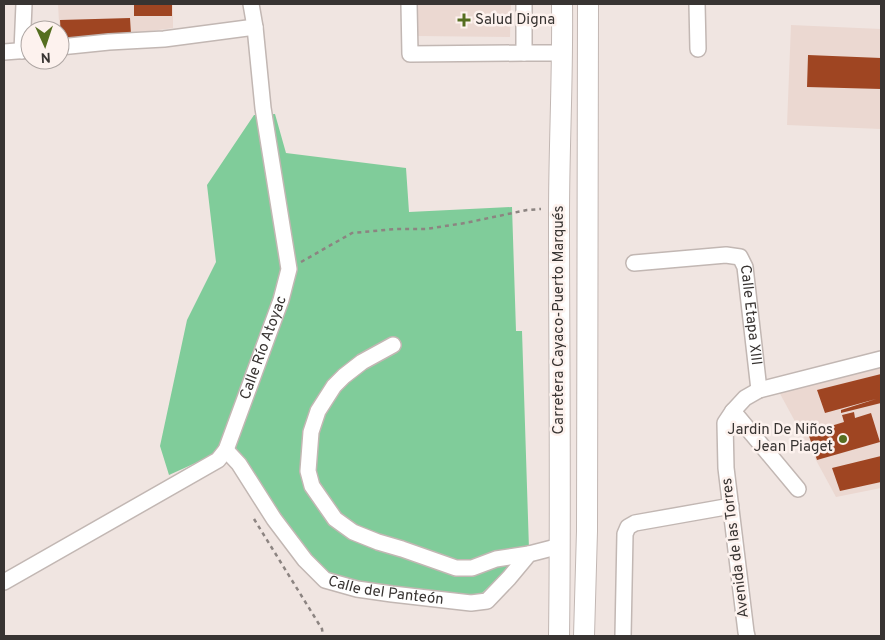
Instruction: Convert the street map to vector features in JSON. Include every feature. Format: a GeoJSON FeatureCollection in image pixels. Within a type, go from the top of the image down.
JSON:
{"type":"FeatureCollection","features":[{"type":"Feature","properties":{"kind":"main road","name":"Carretera Cayaco-Puerto Marqués"},"geometry":{"type":"LineString","coordinates":[[559,636],[559,214],[563,53],[562,4]]}},
{"type":"Feature","properties":{"kind":"main road","name":"Carretera Cayaco-Puerto Marqués"},"geometry":{"type":"LineString","coordinates":[[584,636],[587,531],[588,4]]}},
{"type":"Feature","properties":{"kind":"street"},"geometry":{"type":"LineString","coordinates":[[24,4],[25,20]]}},
{"type":"Feature","properties":{"kind":"street"},"geometry":{"type":"LineString","coordinates":[[251,4],[263,108],[289,269]]}},
{"type":"Feature","properties":{"kind":"street"},"geometry":{"type":"LineString","coordinates":[[409,4],[410,54],[563,53]]}},
{"type":"Feature","properties":{"kind":"street"},"geometry":{"type":"LineString","coordinates":[[524,4],[524,53]]}},
{"type":"Feature","properties":{"kind":"street"},"geometry":{"type":"LineString","coordinates":[[697,4],[698,49]]}},
{"type":"Feature","properties":{"kind":"street"},"geometry":{"type":"LineString","coordinates":[[70,46],[164,39],[255,27]]}},
{"type":"Feature","properties":{"kind":"street"},"geometry":{"type":"LineString","coordinates":[[4,52],[20,51]]}},
{"type":"Feature","properties":{"kind":"street","name":"Calle Etapa XIII"},"geometry":{"type":"LineString","coordinates":[[634,263],[726,255],[740,257],[745,267],[759,390]]}},
{"type":"Feature","properties":{"kind":"street","name":"Calle Río Atoyac"},"geometry":{"type":"LineString","coordinates":[[4,582],[218,460],[226,450],[281,300],[289,269]]}},
{"type":"Feature","properties":{"kind":"street"},"geometry":{"type":"LineString","coordinates":[[393,345],[362,362],[334,386],[318,411],[311,432],[308,471],[312,486],[335,519],[354,532],[378,542],[402,548],[456,568],[472,568],[496,559],[529,554],[560,546]]}},
{"type":"Feature","properties":{"kind":"street"},"geometry":{"type":"LineString","coordinates":[[798,489],[733,411],[745,398],[759,390],[881,358]]}},
{"type":"Feature","properties":{"kind":"street","name":"Avenida de las Torres"},"geometry":{"type":"LineString","coordinates":[[733,411],[726,423],[726,468],[747,636]]}},
{"type":"Feature","properties":{"kind":"street","name":"Calle del Panteón"},"geometry":{"type":"LineString","coordinates":[[226,450],[239,464],[274,519],[300,553],[325,580],[357,589],[392,594],[471,603],[487,601],[529,554]]}},
{"type":"Feature","properties":{"kind":"street"},"geometry":{"type":"LineString","coordinates":[[623,636],[625,534],[628,527],[635,523],[730,506]]}},
{"type":"Feature","properties":{"kind":"path"},"geometry":{"type":"LineString","coordinates":[[289,269],[352,232],[426,229],[527,210],[548,208],[559,214]]}},
{"type":"Feature","properties":{"kind":"path"},"geometry":{"type":"LineString","coordinates":[[255,519],[322,629],[324,636]]}},
{"type":"Feature","properties":{"kind":"shaded area"},"geometry":{"type":"Polygon","coordinates":[[[58,4],[173,4],[173,28],[135,33],[131,36],[70,39],[70,20],[59,20],[58,4]]]}},
{"type":"Feature","properties":{"kind":"shaded area","name":"Salud Digna"},"geometry":{"type":"Polygon","coordinates":[[[418,4],[511,4],[510,37],[418,36],[418,4]]]}},
{"type":"Feature","properties":{"kind":"shaded area"},"geometry":{"type":"Polygon","coordinates":[[[791,25],[881,29],[881,129],[787,125],[791,25]]]}},
{"type":"Feature","properties":{"kind":"shaded area","name":"Jardin De Niños Jean Piaget"},"geometry":{"type":"Polygon","coordinates":[[[881,368],[881,488],[836,497],[778,390],[881,368]]]}},
{"type":"Feature","properties":{"kind":"green space"},"geometry":{"type":"Polygon","coordinates":[[[275,114],[286,153],[406,168],[409,212],[512,207],[516,331],[522,331],[529,549],[480,595],[370,588],[328,578],[303,549],[233,446],[169,475],[160,446],[187,320],[216,262],[207,185],[254,115],[275,114]]]}},
{"type":"Feature","properties":{"kind":"building"},"geometry":{"type":"Polygon","coordinates":[[[134,4],[172,4],[172,16],[134,16],[134,4]]]}},
{"type":"Feature","properties":{"kind":"building"},"geometry":{"type":"Polygon","coordinates":[[[130,18],[131,34],[70,37],[70,20],[60,20],[130,18]]]}},
{"type":"Feature","properties":{"kind":"building"},"geometry":{"type":"Polygon","coordinates":[[[808,55],[881,58],[881,89],[807,87],[808,55]]]}},
{"type":"Feature","properties":{"kind":"building"},"geometry":{"type":"Polygon","coordinates":[[[881,374],[881,403],[841,413],[841,410],[876,399],[825,413],[817,390],[881,374]]]}},
{"type":"Feature","properties":{"kind":"building"},"geometry":{"type":"Polygon","coordinates":[[[854,412],[855,418],[871,413],[880,442],[817,460],[808,433],[844,422],[842,415],[854,412]]]}},
{"type":"Feature","properties":{"kind":"building"},"geometry":{"type":"Polygon","coordinates":[[[881,456],[881,482],[840,491],[832,468],[881,456]]]}},
{"type":"Feature","properties":{"kind":"place","name":"Salud Digna"},"geometry":{"type":"Point","coordinates":[464,20]}},
{"type":"Feature","properties":{"kind":"place","name":"Jardin De Niños Jean Piaget"},"geometry":{"type":"Point","coordinates":[843,439]}}]}
